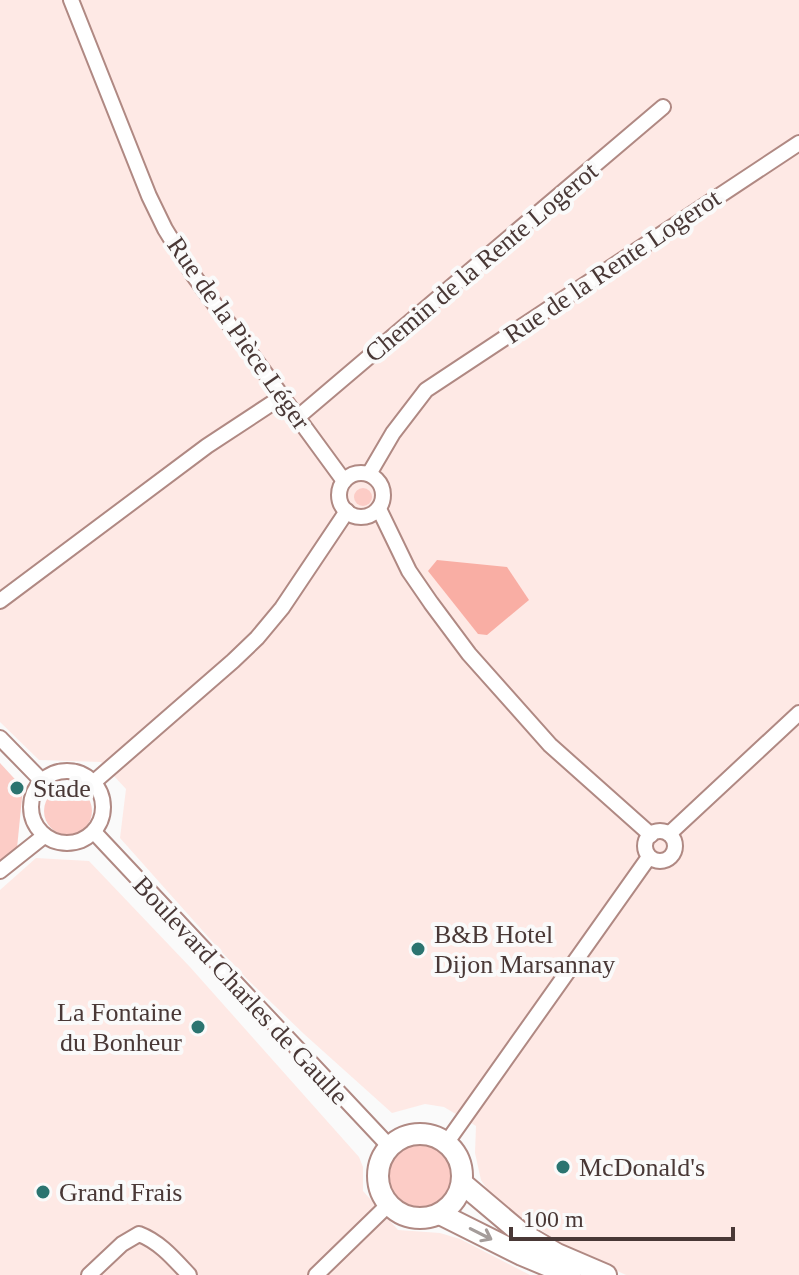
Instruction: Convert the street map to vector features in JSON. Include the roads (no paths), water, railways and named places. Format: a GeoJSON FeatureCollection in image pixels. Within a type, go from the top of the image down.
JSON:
{"type":"FeatureCollection","features":[{"type":"Feature","properties":{"kind":"street","name":"Rue de la Pièce Léger"},"geometry":{"type":"LineString","coordinates":[[71,0],[165,229],[194,276],[344,481]]}},
{"type":"Feature","properties":{"kind":"street","name":"Chemin de la Rente Logerot"},"geometry":{"type":"LineString","coordinates":[[298,417],[663,107]]}},
{"type":"Feature","properties":{"kind":"street","name":"Rue de la Rente Logerot"},"geometry":{"type":"LineString","coordinates":[[369,474],[393,433],[426,390],[799,143]]}},
{"type":"Feature","properties":{"kind":"street"},"geometry":{"type":"LineString","coordinates":[[0,601],[207,446],[283,396]]}},
{"type":"Feature","properties":{"kind":"street"},"geometry":{"type":"LineString","coordinates":[[356,474],[369,474],[383,489],[382,503],[379,509],[360,517],[347,511],[340,500],[341,487],[344,481],[356,474]]}},
{"type":"Feature","properties":{"kind":"street"},"geometry":{"type":"LineString","coordinates":[[379,509],[409,571],[469,654],[550,745],[651,835]]}},
{"type":"Feature","properties":{"kind":"street"},"geometry":{"type":"LineString","coordinates":[[94,782],[257,638],[282,608],[347,511]]}},
{"type":"Feature","properties":{"kind":"street"},"geometry":{"type":"LineString","coordinates":[[669,834],[799,713]]}},
{"type":"Feature","properties":{"kind":"street"},"geometry":{"type":"LineString","coordinates":[[0,738],[42,781]]}},
{"type":"Feature","properties":{"kind":"street"},"geometry":{"type":"LineString","coordinates":[[64,771],[76,772],[94,782],[101,793],[103,814],[94,832],[86,839],[66,844],[44,836],[33,821],[31,810],[32,800],[42,781],[64,771]]}},
{"type":"Feature","properties":{"kind":"street"},"geometry":{"type":"LineString","coordinates":[[663,831],[669,834],[674,839],[673,855],[658,861],[649,857],[646,843],[651,835],[663,831]]}},
{"type":"Feature","properties":{"kind":"street","name":"Boulevard Charles de Gaulle"},"geometry":{"type":"LineString","coordinates":[[94,832],[389,1146]]}},
{"type":"Feature","properties":{"kind":"street"},"geometry":{"type":"LineString","coordinates":[[0,871],[44,836]]}},
{"type":"Feature","properties":{"kind":"street"},"geometry":{"type":"LineString","coordinates":[[447,1142],[649,857]]}},
{"type":"Feature","properties":{"kind":"street"},"geometry":{"type":"LineString","coordinates":[[427,1133],[447,1142],[461,1160],[463,1184],[455,1202],[440,1214],[423,1219],[404,1216],[388,1205],[379,1188],[378,1166],[389,1146],[407,1135],[427,1133]]}},
{"type":"Feature","properties":{"kind":"street"},"geometry":{"type":"LineString","coordinates":[[463,1184],[521,1233],[557,1254],[606,1275]]}},
{"type":"Feature","properties":{"kind":"street"},"geometry":{"type":"LineString","coordinates":[[316,1275],[388,1205]]}},
{"type":"Feature","properties":{"kind":"street"},"geometry":{"type":"LineString","coordinates":[[440,1214],[570,1275]]}},
{"type":"Feature","properties":{"kind":"street"},"geometry":{"type":"LineString","coordinates":[[89,1275],[122,1244],[139,1234],[166,1250],[189,1275]]}},
{"type":"Feature","properties":{"kind":"place","name":"Stade"},"geometry":{"type":"Point","coordinates":[17,788]}},
{"type":"Feature","properties":{"kind":"place","name":"B&B Hotel Dijon Marsannay"},"geometry":{"type":"Point","coordinates":[418,949]}},
{"type":"Feature","properties":{"kind":"place","name":"La Fontaine du Bonheur"},"geometry":{"type":"Point","coordinates":[198,1027]}},
{"type":"Feature","properties":{"kind":"place","name":"McDonald's"},"geometry":{"type":"Point","coordinates":[563,1167]}},
{"type":"Feature","properties":{"kind":"place","name":"Grand Frais"},"geometry":{"type":"Point","coordinates":[43,1192]}}]}
